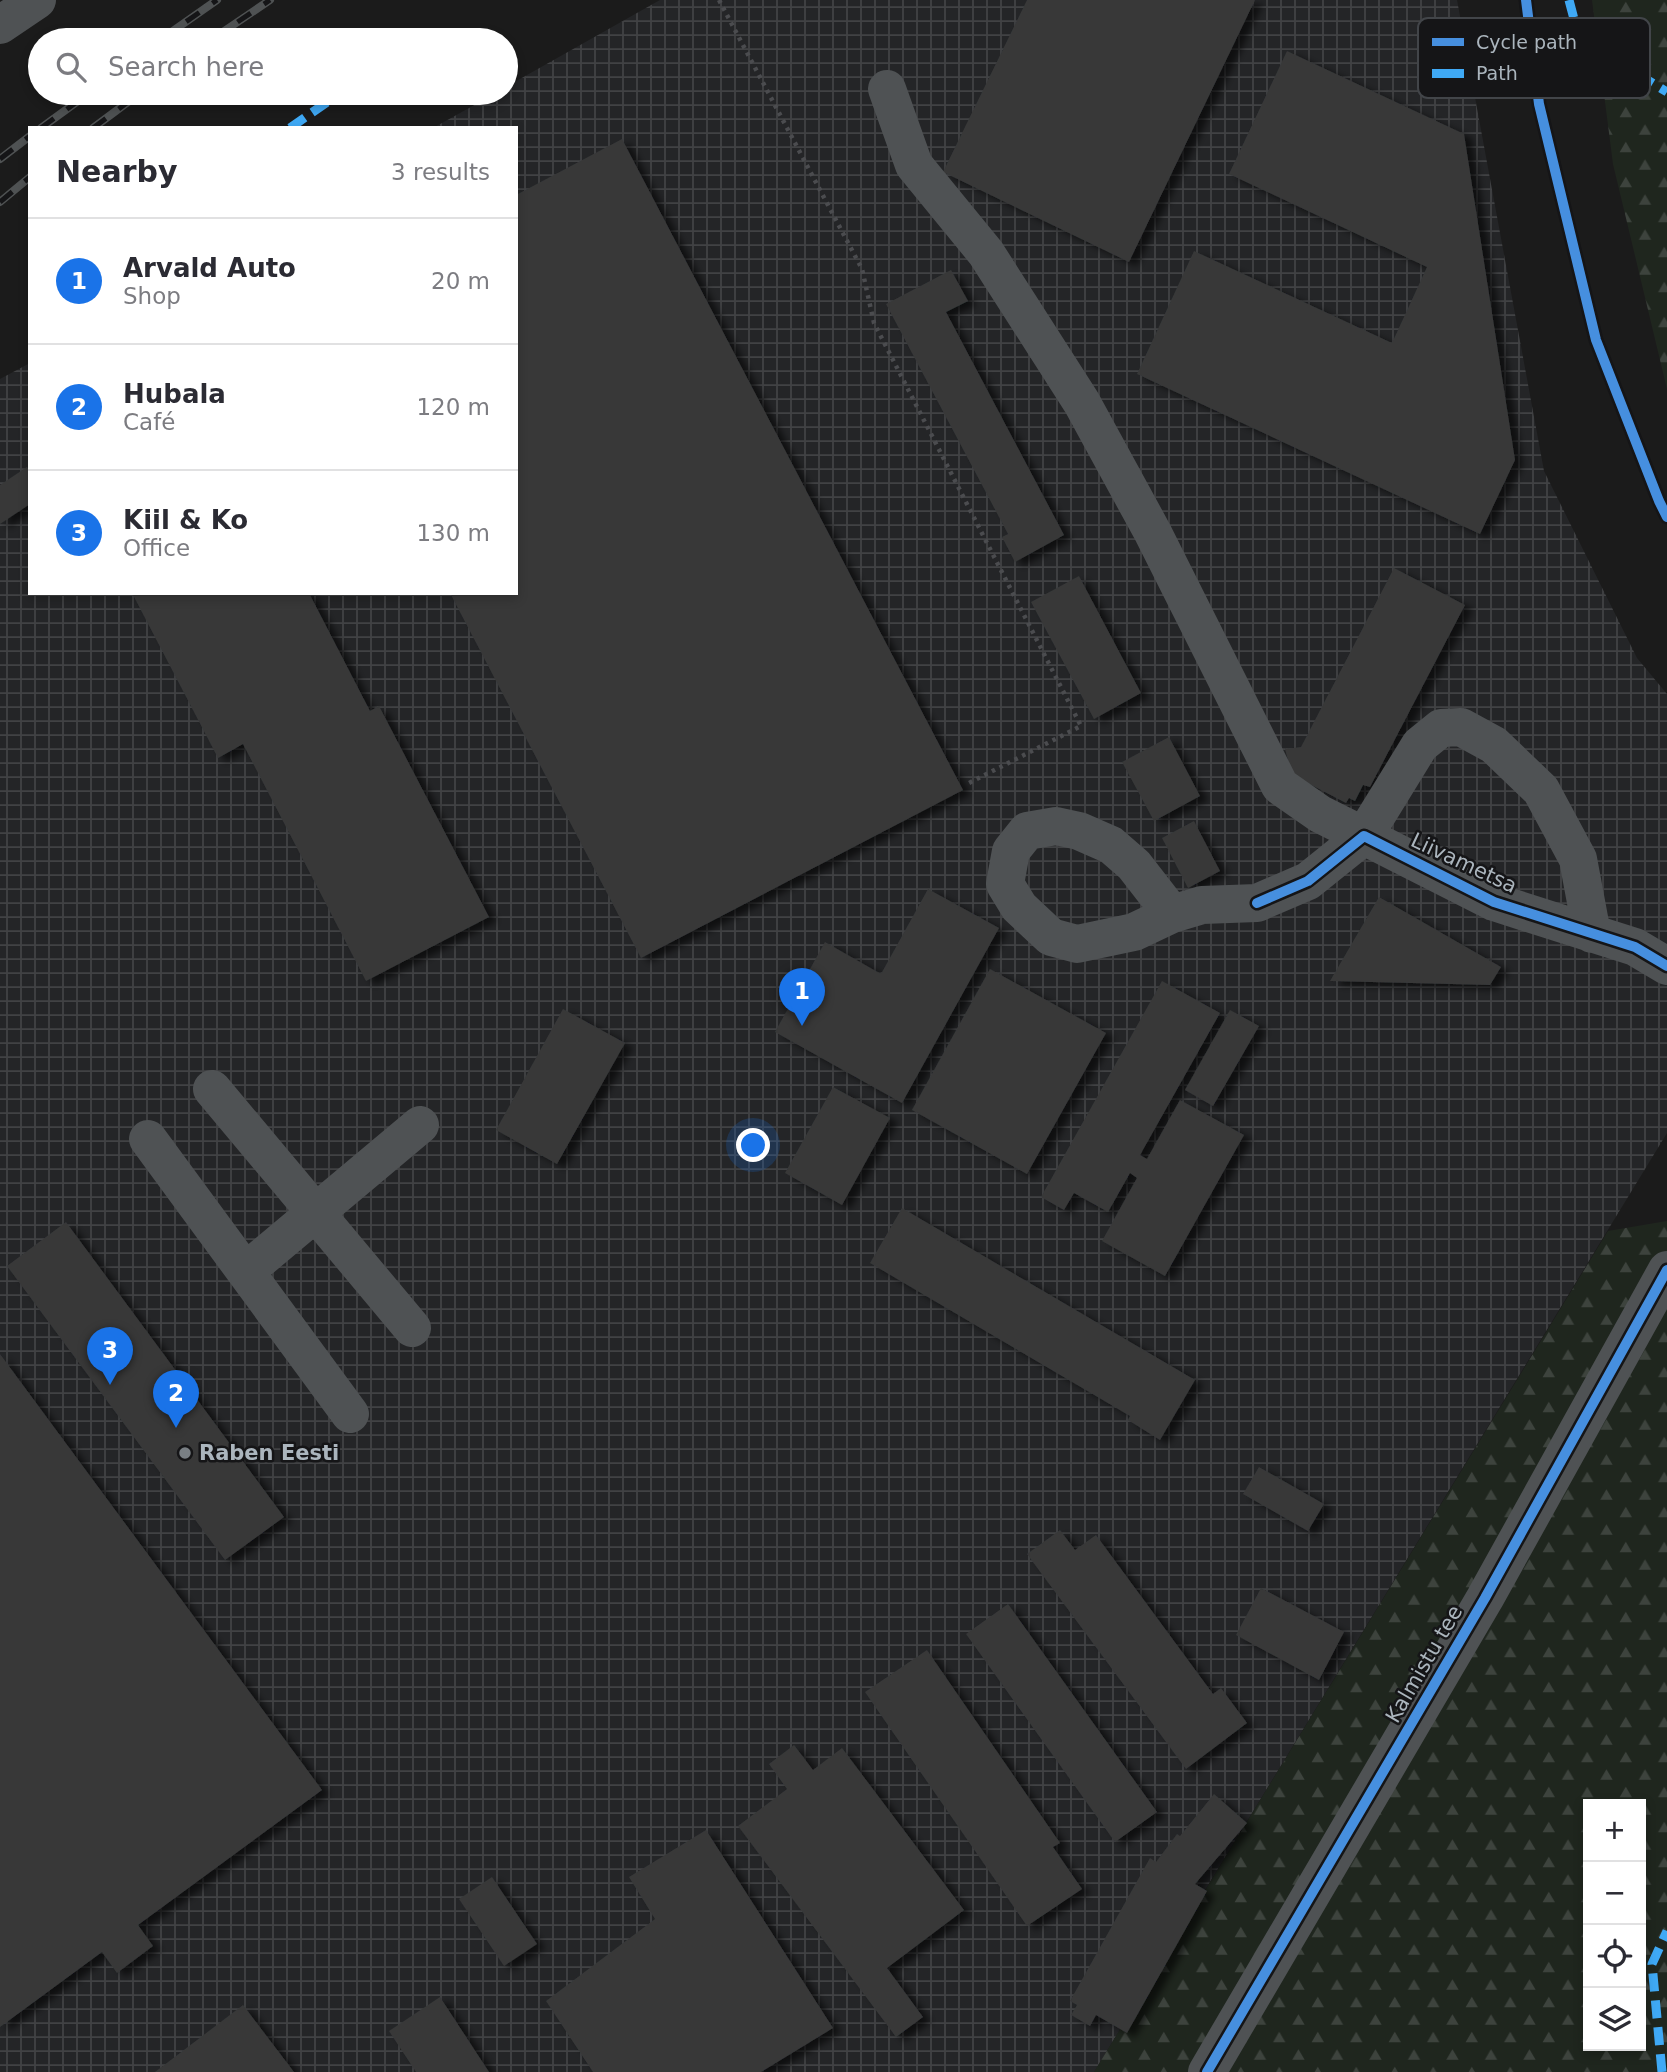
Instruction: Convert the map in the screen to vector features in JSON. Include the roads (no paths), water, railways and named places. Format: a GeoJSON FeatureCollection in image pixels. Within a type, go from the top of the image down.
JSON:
{"type":"FeatureCollection","features":[{"type":"Feature","properties":{"kind":"street"},"geometry":{"type":"LineString","coordinates":[[0,26],[37,0]]}},
{"type":"Feature","properties":{"kind":"street","name":"Liivametsa"},"geometry":{"type":"LineString","coordinates":[[887,89],[914,165],[986,253],[1082,403],[1153,534],[1280,786],[1320,814],[1494,902],[1635,947],[1667,966]]}},
{"type":"Feature","properties":{"kind":"street"},"geometry":{"type":"LineString","coordinates":[[1172,914],[1202,905],[1257,903],[1308,881],[1364,836],[1420,745],[1441,728],[1461,727],[1494,745],[1541,790],[1578,859],[1592,934]]}},
{"type":"Feature","properties":{"kind":"street"},"geometry":{"type":"LineString","coordinates":[[212,1089],[412,1328]]}},
{"type":"Feature","properties":{"kind":"street"},"geometry":{"type":"LineString","coordinates":[[246,1271],[420,1125]]}},
{"type":"Feature","properties":{"kind":"street"},"geometry":{"type":"LineString","coordinates":[[148,1139],[350,1414]]}},
{"type":"Feature","properties":{"kind":"street","name":"Kalmistu tee"},"geometry":{"type":"LineString","coordinates":[[1207,2072],[1485,1598],[1667,1270]]}},
{"type":"Feature","properties":{"kind":"railway"},"geometry":{"type":"LineString","coordinates":[[177,28],[217,0]]}},
{"type":"Feature","properties":{"kind":"railway"},"geometry":{"type":"LineString","coordinates":[[229,28],[270,0]]}},
{"type":"Feature","properties":{"kind":"railway"},"geometry":{"type":"LineString","coordinates":[[44,126],[73,105]]}},
{"type":"Feature","properties":{"kind":"railway"},"geometry":{"type":"LineString","coordinates":[[96,126],[124,105]]}},
{"type":"Feature","properties":{"kind":"railway"},"geometry":{"type":"LineString","coordinates":[[0,159],[28,138]]}},
{"type":"Feature","properties":{"kind":"railway"},"geometry":{"type":"LineString","coordinates":[[0,202],[28,179]]}},
{"type":"Feature","properties":{"kind":"place","name":"Arvald Auto"},"geometry":{"type":"Point","coordinates":[802,1026]}},
{"type":"Feature","properties":{"kind":"place","name":"Kiil & Ko"},"geometry":{"type":"Point","coordinates":[110,1385]}},
{"type":"Feature","properties":{"kind":"place","name":"Hubala"},"geometry":{"type":"Point","coordinates":[176,1428]}},
{"type":"Feature","properties":{"kind":"place","name":"Raben Eesti"},"geometry":{"type":"Point","coordinates":[185,1453]}}]}
